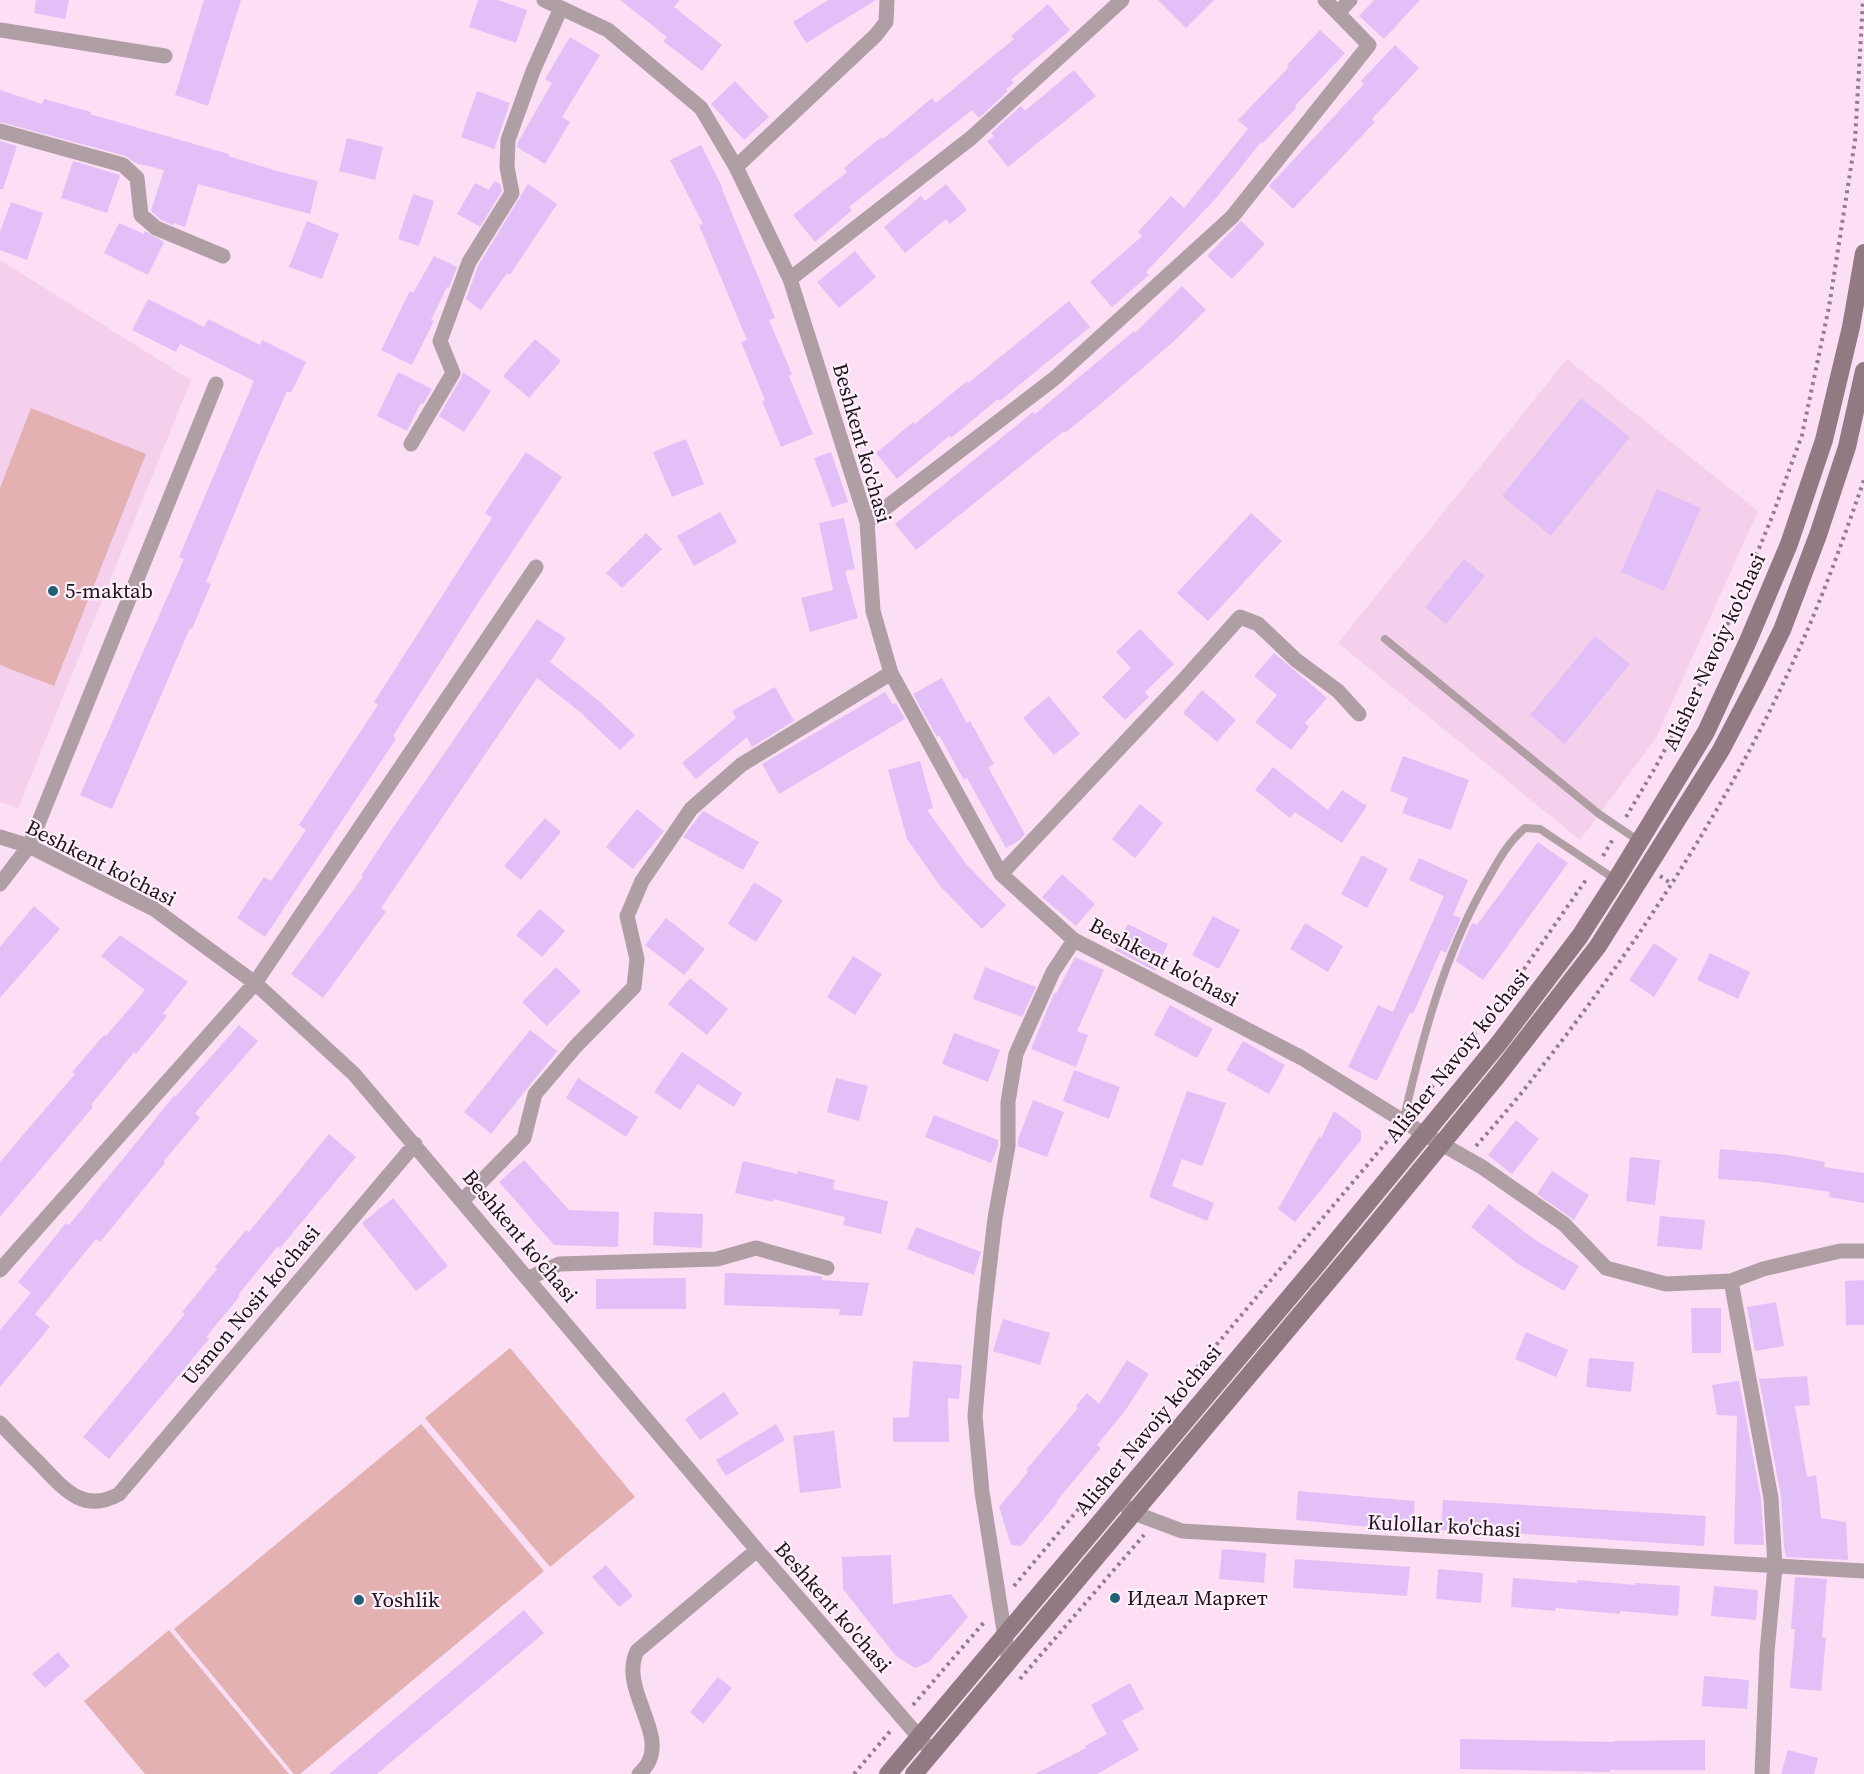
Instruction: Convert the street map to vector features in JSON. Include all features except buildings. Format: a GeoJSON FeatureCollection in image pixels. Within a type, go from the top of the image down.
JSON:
{"type":"FeatureCollection","features":[{"type":"Feature","properties":{"kind":"main road","name":"Alisher Navoiy ko'chasi"},"geometry":{"type":"LineString","coordinates":[[888,1774],[1506,1034],[1580,936],[1616,880],[1706,732],[1789,544],[1824,440],[1851,327],[1864,253]]}},
{"type":"Feature","properties":{"kind":"main road","name":"Alisher Navoiy ko'chasi"},"geometry":{"type":"LineString","coordinates":[[914,1774],[1441,1145],[1598,946],[1689,802],[1746,703],[1782,630],[1818,535],[1847,447],[1864,371]]}},
{"type":"Feature","properties":{"kind":"main road"},"geometry":{"type":"LineString","coordinates":[[1726,691],[1746,703]]}},
{"type":"Feature","properties":{"kind":"street","name":"Beshkent ko'chasi"},"geometry":{"type":"LineString","coordinates":[[544,0],[608,30],[701,108],[736,167],[790,279],[867,522],[873,611],[891,673],[1001,874],[1074,940],[1302,1058],[1441,1145]]}},
{"type":"Feature","properties":{"kind":"street"},"geometry":{"type":"LineString","coordinates":[[736,167],[876,35],[886,22],[887,0]]}},
{"type":"Feature","properties":{"kind":"street"},"geometry":{"type":"LineString","coordinates":[[790,279],[971,138],[1122,0]]}},
{"type":"Feature","properties":{"kind":"street"},"geometry":{"type":"LineString","coordinates":[[867,522],[1055,378],[1232,217],[1369,45],[1325,0]]}},
{"type":"Feature","properties":{"kind":"street"},"geometry":{"type":"LineString","coordinates":[[1338,13],[1350,0]]}},
{"type":"Feature","properties":{"kind":"street"},"geometry":{"type":"LineString","coordinates":[[411,444],[453,373],[440,341],[469,262],[512,193],[507,167],[508,140],[532,71],[561,8]]}},
{"type":"Feature","properties":{"kind":"street"},"geometry":{"type":"LineString","coordinates":[[0,30],[165,56]]}},
{"type":"Feature","properties":{"kind":"street"},"geometry":{"type":"LineString","coordinates":[[0,130],[123,165],[137,178],[141,215],[156,228],[223,256]]}},
{"type":"Feature","properties":{"kind":"street"},"geometry":{"type":"LineString","coordinates":[[0,884],[29,846],[216,384]]}},
{"type":"Feature","properties":{"kind":"street"},"geometry":{"type":"LineString","coordinates":[[0,1270],[255,982],[536,567]]}},
{"type":"Feature","properties":{"kind":"street"},"geometry":{"type":"LineString","coordinates":[[1001,874],[1240,617],[1258,624],[1296,660],[1338,691],[1359,714]]}},
{"type":"Feature","properties":{"kind":"street"},"geometry":{"type":"LineString","coordinates":[[462,1201],[525,1138],[535,1094],[576,1046],[634,987],[637,959],[627,916],[642,881],[691,809],[741,765],[891,673]]}},
{"type":"Feature","properties":{"kind":"street","name":"Beshkent ko'chasi"},"geometry":{"type":"LineString","coordinates":[[0,837],[29,846],[154,909],[255,982],[354,1074],[757,1550],[932,1752]]}},
{"type":"Feature","properties":{"kind":"street"},"geometry":{"type":"LineString","coordinates":[[1009,1662],[1003,1636],[982,1492],[975,1416],[984,1313],[995,1218],[1008,1146],[1008,1102],[1016,1054],[1053,972],[1074,940]]}},
{"type":"Feature","properties":{"kind":"street","name":"Usmon Nosir ko'chasi"},"geometry":{"type":"LineString","coordinates":[[0,1423],[66,1492],[86,1500],[106,1502],[120,1494],[415,1144]]}},
{"type":"Feature","properties":{"kind":"street"},"geometry":{"type":"LineString","coordinates":[[1441,1145],[1482,1167],[1564,1224],[1606,1268],[1666,1284],[1731,1281],[1763,1269],[1840,1251],[1864,1251]]}},
{"type":"Feature","properties":{"kind":"street"},"geometry":{"type":"LineString","coordinates":[[529,1278],[559,1264],[717,1259],[756,1248],[827,1268]]}},
{"type":"Feature","properties":{"kind":"street"},"geometry":{"type":"LineString","coordinates":[[1731,1281],[1772,1498],[1774,1567],[1767,1652],[1762,1774]]}},
{"type":"Feature","properties":{"kind":"street","name":"Kulollar ko'chasi"},"geometry":{"type":"LineString","coordinates":[[1118,1500],[1134,1513],[1182,1531],[1864,1571]]}},
{"type":"Feature","properties":{"kind":"street"},"geometry":{"type":"LineString","coordinates":[[639,1774],[649,1762],[652,1739],[632,1678],[632,1660],[637,1651],[757,1550]]}},
{"type":"Feature","properties":{"kind":"lane"},"geometry":{"type":"LineString","coordinates":[[1385,639],[1599,814],[1640,842]]}},
{"type":"Feature","properties":{"kind":"lane"},"geometry":{"type":"LineString","coordinates":[[1403,1122],[1422,1041],[1443,972],[1473,905],[1502,853],[1516,836],[1525,828],[1540,829],[1616,880]]}},
{"type":"Feature","properties":{"kind":"path"},"geometry":{"type":"LineString","coordinates":[[1660,876],[1672,884]]}},
{"type":"Feature","properties":{"kind":"path"},"geometry":{"type":"LineString","coordinates":[[1013,1688],[1156,1521]]}},
{"type":"Feature","properties":{"kind":"shaded area","name":"5-maktab"},"geometry":{"type":"Polygon","coordinates":[[[0,260],[191,380],[18,808],[0,802],[0,260]]]}},
{"type":"Feature","properties":{"kind":"shaded area"},"geometry":{"type":"Polygon","coordinates":[[[1567,359],[1758,511],[1656,738],[1580,840],[1338,643],[1567,359]]]}},
{"type":"Feature","properties":{"kind":"shaded area"},"geometry":{"type":"Polygon","coordinates":[[[31,408],[146,454],[54,686],[0,665],[0,488],[31,408]]]}},
{"type":"Feature","properties":{"kind":"shaded area"},"geometry":{"type":"Polygon","coordinates":[[[510,1348],[635,1497],[550,1567],[425,1418],[510,1348]]]}},
{"type":"Feature","properties":{"kind":"shaded area","name":"Yoshlik"},"geometry":{"type":"Polygon","coordinates":[[[421,1424],[544,1571],[300,1774],[294,1774],[174,1629],[421,1424]]]}},
{"type":"Feature","properties":{"kind":"shaded area"},"geometry":{"type":"Polygon","coordinates":[[[169,1630],[289,1774],[145,1774],[84,1701],[169,1630]]]}},
{"type":"Feature","properties":{"kind":"place","name":"5-maktab"},"geometry":{"type":"Point","coordinates":[53,591]}},
{"type":"Feature","properties":{"kind":"place","name":"Идеал Маркет"},"geometry":{"type":"Point","coordinates":[1115,1598]}},
{"type":"Feature","properties":{"kind":"place","name":"Yoshlik"},"geometry":{"type":"Point","coordinates":[359,1600]}}]}
